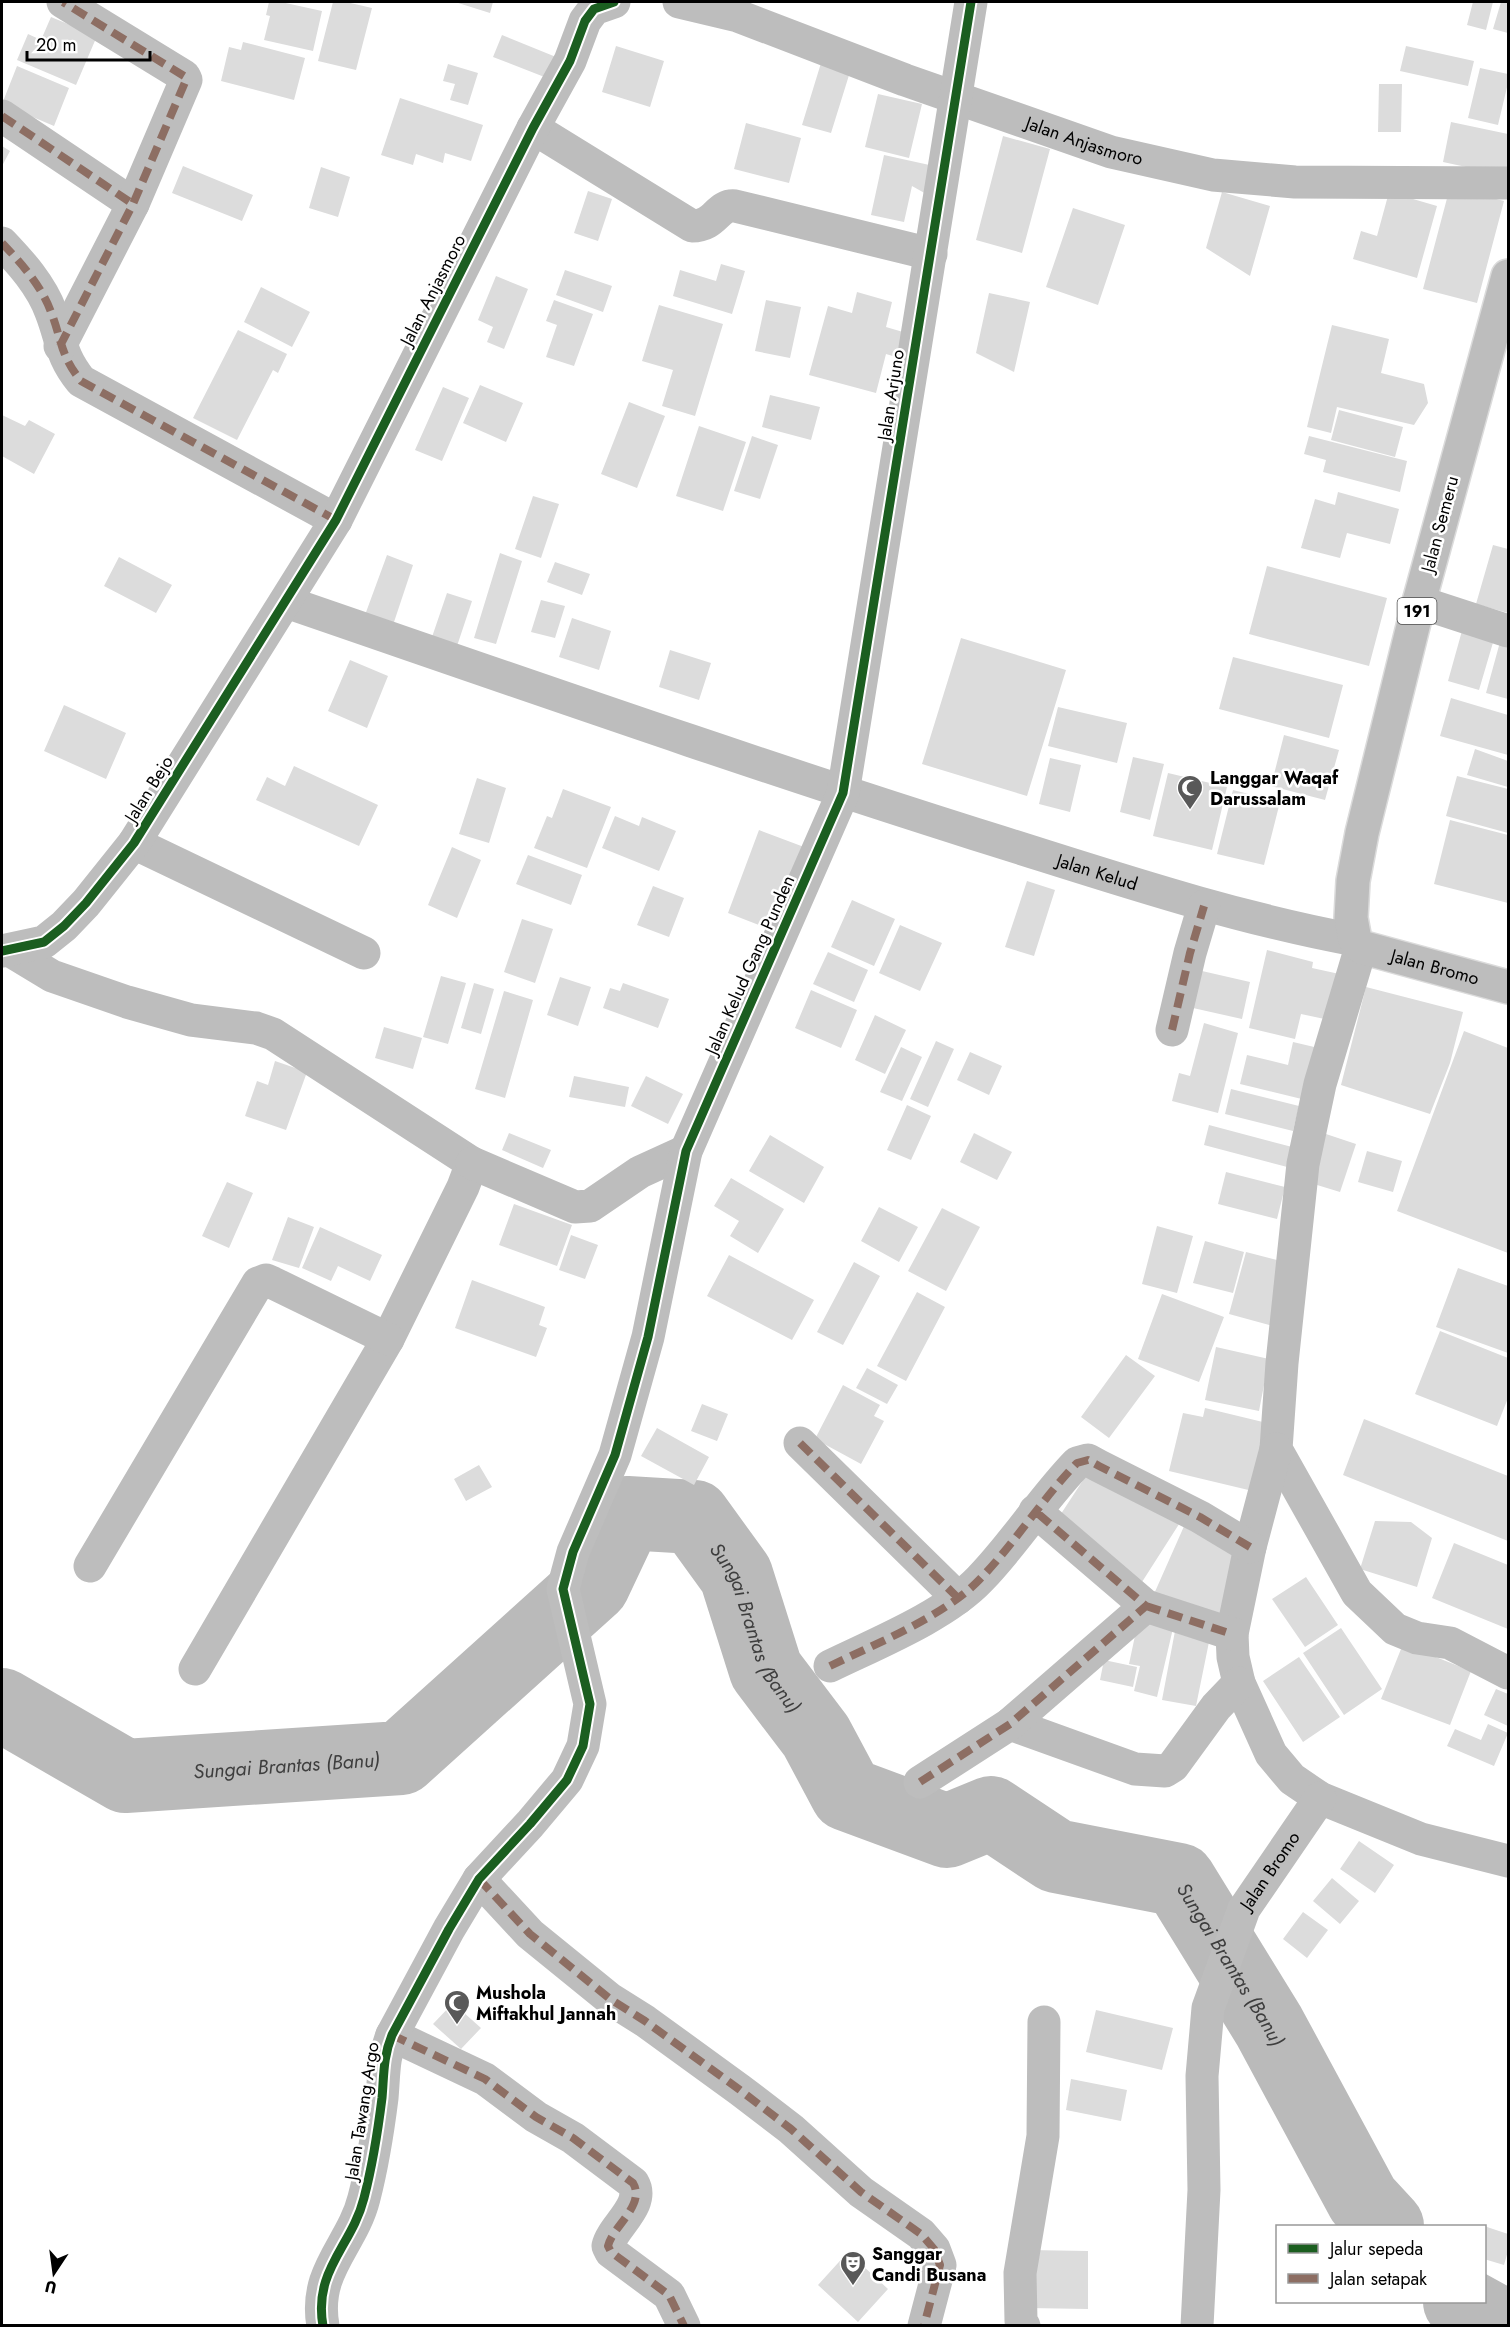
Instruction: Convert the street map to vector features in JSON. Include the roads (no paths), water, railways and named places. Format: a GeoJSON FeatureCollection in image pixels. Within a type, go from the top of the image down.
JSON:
{"type":"FeatureCollection","features":[{"type":"Feature","properties":{"kind":"street"},"geometry":{"type":"LineString","coordinates":[[60,346],[133,204],[186,85],[184,76],[63,2]]}},
{"type":"Feature","properties":{"kind":"street","name":"Jalan Anjasmoro"},"geometry":{"type":"LineString","coordinates":[[286,602],[336,520],[533,128],[570,61],[585,21],[594,9],[614,2]]}},
{"type":"Feature","properties":{"kind":"street","name":"Jalan Anjasmoro"},"geometry":{"type":"LineString","coordinates":[[679,2],[738,16],[956,98],[1111,152],[1214,175],[1295,182],[1509,183]]}},
{"type":"Feature","properties":{"kind":"street","name":"Jalan Arjuno"},"geometry":{"type":"LineString","coordinates":[[843,793],[971,2]]}},
{"type":"Feature","properties":{"kind":"street"},"geometry":{"type":"LineString","coordinates":[[2,116],[133,204]]}},
{"type":"Feature","properties":{"kind":"street"},"geometry":{"type":"LineString","coordinates":[[533,128],[692,226],[702,226],[724,207],[735,206],[931,254]]}},
{"type":"Feature","properties":{"kind":"street"},"geometry":{"type":"LineString","coordinates":[[2,243],[29,272],[51,311],[60,346],[68,365],[81,381],[336,520]]}},
{"type":"Feature","properties":{"kind":"street","name":"Jalan Semeru"},"geometry":{"type":"LineString","coordinates":[[1358,943],[1351,918],[1353,881],[1362,833],[1419,602],[1506,294]]}},
{"type":"Feature","properties":{"kind":"street","name":"Jalan Kelud"},"geometry":{"type":"LineString","coordinates":[[286,602],[843,793],[1204,906],[1358,943]]}},
{"type":"Feature","properties":{"kind":"street","name":"Jalan Bejo"},"geometry":{"type":"LineString","coordinates":[[5,951],[44,942],[64,926],[86,903],[134,843],[286,602]]}},
{"type":"Feature","properties":{"kind":"street"},"geometry":{"type":"LineString","coordinates":[[1419,602],[1509,631]]}},
{"type":"Feature","properties":{"kind":"street","name":"Jalan Kelud Gang Punden"},"geometry":{"type":"LineString","coordinates":[[563,1590],[573,1552],[615,1455],[648,1337],[686,1151],[843,793]]}},
{"type":"Feature","properties":{"kind":"street"},"geometry":{"type":"LineString","coordinates":[[134,843],[364,953]]}},
{"type":"Feature","properties":{"kind":"street"},"geometry":{"type":"LineString","coordinates":[[1172,1030],[1190,953],[1204,906]]}},
{"type":"Feature","properties":{"kind":"street"},"geometry":{"type":"LineString","coordinates":[[1358,943],[1320,1084],[1304,1164],[1282,1363],[1276,1449],[1250,1547],[1232,1634],[1233,1657],[1239,1683],[1271,1754],[1292,1779],[1320,1798],[1421,1839],[1509,1861]]}},
{"type":"Feature","properties":{"kind":"street","name":"Jalan Bromo"},"geometry":{"type":"LineString","coordinates":[[1358,943],[1509,987]]}},
{"type":"Feature","properties":{"kind":"street"},"geometry":{"type":"LineString","coordinates":[[5,951],[51,976],[127,1002],[191,1020],[256,1028],[273,1034],[472,1163],[575,1207],[590,1206],[640,1172],[686,1151]]}},
{"type":"Feature","properties":{"kind":"street"},"geometry":{"type":"LineString","coordinates":[[195,1669],[388,1339],[472,1163]]}},
{"type":"Feature","properties":{"kind":"street"},"geometry":{"type":"LineString","coordinates":[[90,1566],[258,1283],[266,1280],[273,1283],[388,1339]]}},
{"type":"Feature","properties":{"kind":"street"},"geometry":{"type":"LineString","coordinates":[[800,1443],[958,1598]]}},
{"type":"Feature","properties":{"kind":"street"},"geometry":{"type":"LineString","coordinates":[[1276,1449],[1357,1593],[1375,1611],[1395,1629],[1417,1638],[1450,1643],[1509,1673]]}},
{"type":"Feature","properties":{"kind":"street"},"geometry":{"type":"LineString","coordinates":[[830,1666],[903,1631],[958,1598],[979,1580],[1077,1463],[1088,1460],[1200,1517],[1250,1547]]}},
{"type":"Feature","properties":{"kind":"street"},"geometry":{"type":"LineString","coordinates":[[1035,1511],[1146,1606],[1232,1634]]}},
{"type":"Feature","properties":{"kind":"street","name":"Jalan Tawang Argo"},"geometry":{"type":"LineString","coordinates":[[323,2325],[320,2310],[323,2285],[353,2226],[364,2198],[378,2125],[384,2054],[392,2035],[449,1929],[479,1880],[567,1780],[583,1746],[590,1704],[563,1590]]}},
{"type":"Feature","properties":{"kind":"street"},"geometry":{"type":"LineString","coordinates":[[920,1782],[1010,1724],[1146,1606]]}},
{"type":"Feature","properties":{"kind":"street"},"geometry":{"type":"LineString","coordinates":[[1010,1724],[1135,1769],[1165,1771],[1173,1766],[1216,1707],[1239,1683]]}},
{"type":"Feature","properties":{"kind":"street","name":"Jalan Bromo"},"geometry":{"type":"LineString","coordinates":[[1197,2325],[1204,2190],[1202,2076],[1208,2008],[1244,1910],[1320,1798]]}},
{"type":"Feature","properties":{"kind":"street"},"geometry":{"type":"LineString","coordinates":[[479,1880],[530,1934],[610,2000],[645,2021],[792,2129],[861,2192],[921,2234],[934,2249],[940,2265],[924,2325]]}},
{"type":"Feature","properties":{"kind":"street"},"geometry":{"type":"LineString","coordinates":[[1024,2325],[1021,2321],[1020,2273],[1043,2136],[1044,2022]]}},
{"type":"Feature","properties":{"kind":"street"},"geometry":{"type":"LineString","coordinates":[[392,2035],[485,2079],[536,2116],[573,2138],[633,2183],[637,2190],[636,2197],[609,2239],[610,2252],[669,2295],[684,2325]]}},
{"type":"Feature","properties":{"kind":"waterway","name":"Sungai Brantas (Banu)"},"geometry":{"type":"LineString","coordinates":[[2,1705],[125,1776],[401,1758],[593,1585],[627,1513],[694,1517],[736,1575],[766,1670],[816,1736],[847,1794],[947,1831],[991,1813],[1056,1856],[1179,1880],[1269,2026],[1363,2200],[1386,2225]]}},
{"type":"Feature","properties":{"kind":"waterway","name":"Sungai Brantas (Banu)"},"geometry":{"type":"LineString","coordinates":[[1462,2303],[1504,2326]]}},
{"type":"Feature","properties":{"kind":"place","name":"Langgar Waqaf Darussalam"},"geometry":{"type":"Point","coordinates":[1190,811]}},
{"type":"Feature","properties":{"kind":"place","name":"Mushola Miftakhul Jannah"},"geometry":{"type":"Point","coordinates":[457,2026]}},
{"type":"Feature","properties":{"kind":"place","name":"Sanggar Candi Busana"},"geometry":{"type":"Point","coordinates":[853,2287]}}]}
